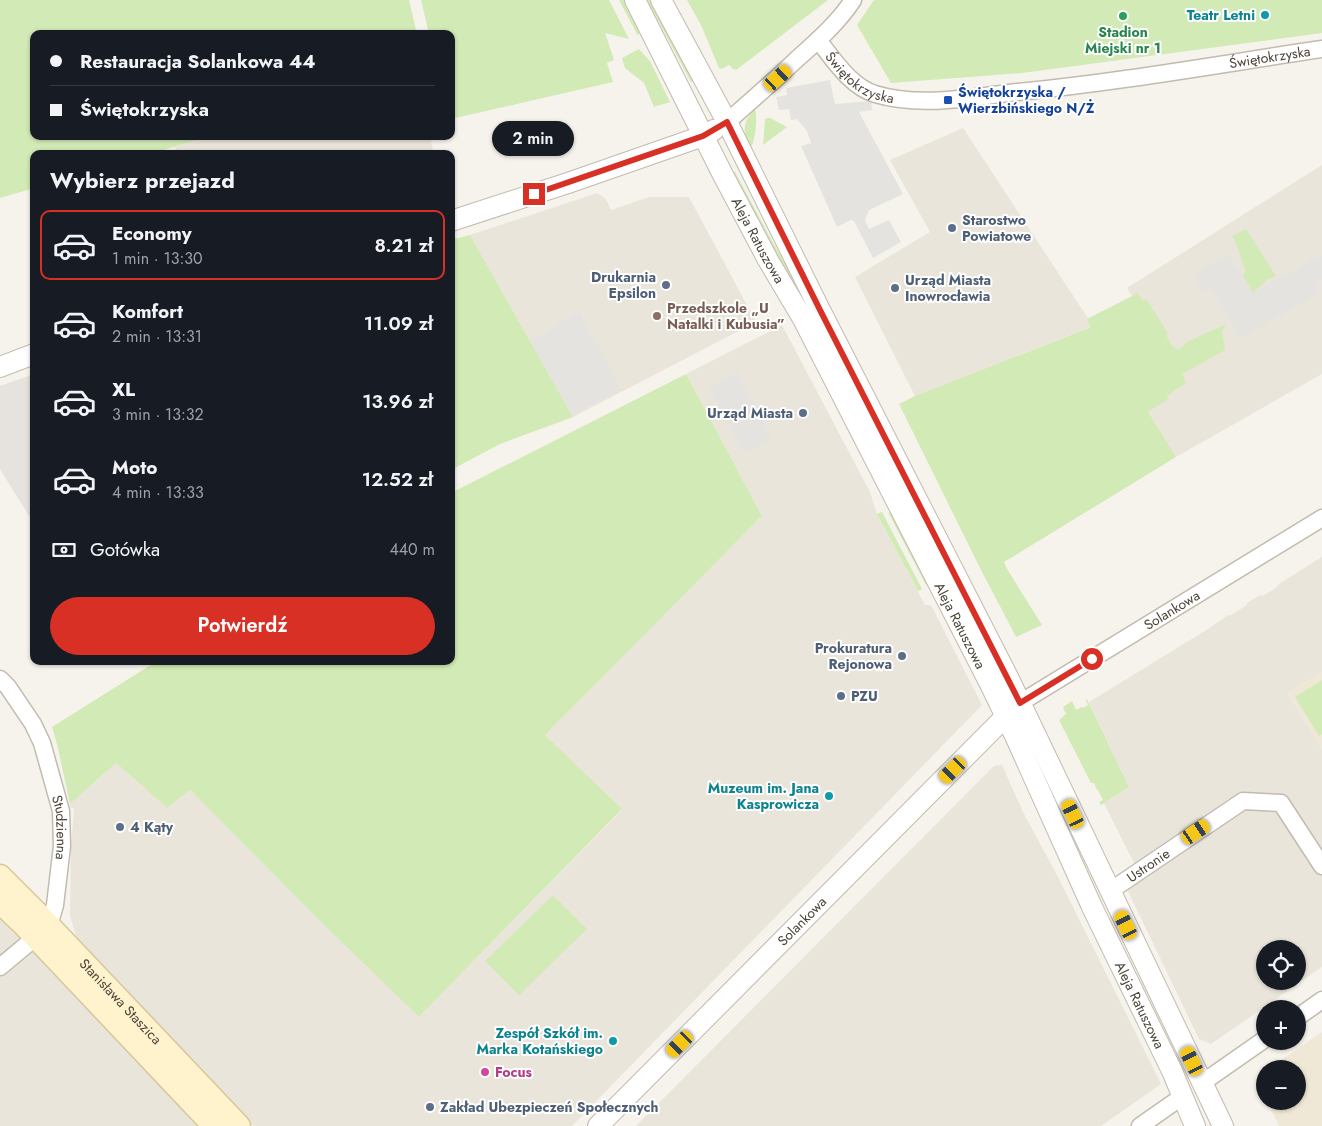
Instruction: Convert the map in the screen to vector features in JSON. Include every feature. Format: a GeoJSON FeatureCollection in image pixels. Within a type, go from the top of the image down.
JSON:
{"type":"FeatureCollection","features":[{"type":"Feature","properties":{"kind":"main road","name":"Stanisława Staszica"},"geometry":{"type":"LineString","coordinates":[[0,876],[42,932],[214,1126]]}},
{"type":"Feature","properties":{"kind":"main road","name":"Stanisława Staszica"},"geometry":{"type":"LineString","coordinates":[[0,902],[42,932],[240,1126]]}},
{"type":"Feature","properties":{"kind":"street","name":"Aleja Ratuszowa"},"geometry":{"type":"LineString","coordinates":[[635,0],[768,260],[812,315],[1020,703],[1223,1126]]}},
{"type":"Feature","properties":{"kind":"street","name":"Aleja Ratuszowa"},"geometry":{"type":"LineString","coordinates":[[661,0],[727,122],[812,315],[1016,738],[1092,907],[1172,1071],[1196,1126]]}},
{"type":"Feature","properties":{"kind":"street"},"geometry":{"type":"LineString","coordinates":[[818,40],[844,14],[853,0]]}},
{"type":"Feature","properties":{"kind":"street","name":"Świętokrzyska"},"geometry":{"type":"LineString","coordinates":[[455,220],[703,136],[727,122],[818,40],[857,85],[874,93],[892,98],[918,101],[948,100],[1061,88],[1322,49]]}},
{"type":"Feature","properties":{"kind":"street"},"geometry":{"type":"LineString","coordinates":[[0,367],[30,356]]}},
{"type":"Feature","properties":{"kind":"street","name":"Solankowa"},"geometry":{"type":"LineString","coordinates":[[1020,703],[1322,518]]}},
{"type":"Feature","properties":{"kind":"street","name":"Studzienna"},"geometry":{"type":"LineString","coordinates":[[0,678],[33,724],[42,743],[60,811],[62,846],[55,905],[42,932]]}},
{"type":"Feature","properties":{"kind":"street","name":"Solankowa"},"geometry":{"type":"LineString","coordinates":[[598,1126],[1005,717]]}},
{"type":"Feature","properties":{"kind":"street","name":"Ustronie"},"geometry":{"type":"LineString","coordinates":[[1110,891],[1243,801],[1281,803],[1322,866]]}},
{"type":"Feature","properties":{"kind":"street"},"geometry":{"type":"LineString","coordinates":[[0,967],[42,932]]}},
{"type":"Feature","properties":{"kind":"street"},"geometry":{"type":"LineString","coordinates":[[1306,1011],[1322,1000]]}},
{"type":"Feature","properties":{"kind":"street"},"geometry":{"type":"LineString","coordinates":[[1202,1083],[1256,1045]]}},
{"type":"Feature","properties":{"kind":"street"},"geometry":{"type":"LineString","coordinates":[[1140,1126],[1183,1096]]}},
{"type":"Feature","properties":{"kind":"shaded area"},"geometry":{"type":"Polygon","coordinates":[[[830,80],[835,104],[871,101],[872,110],[859,112],[903,194],[869,210],[865,220],[869,229],[889,220],[901,242],[873,258],[854,221],[851,220],[837,227],[801,146],[811,143],[807,131],[797,119],[791,120],[789,109],[779,110],[776,97],[787,95],[786,88],[830,80]]]}},
{"type":"Feature","properties":{"kind":"shaded area"},"geometry":{"type":"Polygon","coordinates":[[[963,128],[1093,326],[915,396],[855,277],[930,232],[890,160],[963,128]]]}},
{"type":"Feature","properties":{"kind":"shaded area"},"geometry":{"type":"Polygon","coordinates":[[[197,140],[431,140],[433,150],[176,150],[175,147],[197,140]]]}},
{"type":"Feature","properties":{"kind":"shaded area"},"geometry":{"type":"Polygon","coordinates":[[[1322,165],[1322,374],[1176,457],[1133,397],[1177,367],[1127,288],[1322,165]]]}},
{"type":"Feature","properties":{"kind":"shaded area"},"geometry":{"type":"Polygon","coordinates":[[[597,193],[606,199],[611,210],[649,197],[689,197],[756,322],[573,417],[470,235],[597,193]]]}},
{"type":"Feature","properties":{"kind":"shaded area"},"geometry":{"type":"Polygon","coordinates":[[[1229,255],[1253,293],[1322,256],[1322,279],[1315,283],[1321,292],[1239,340],[1232,323],[1211,288],[1202,292],[1194,274],[1229,255]]]}},
{"type":"Feature","properties":{"kind":"shaded area"},"geometry":{"type":"Polygon","coordinates":[[[580,311],[621,390],[572,415],[530,341],[580,311]]]}},
{"type":"Feature","properties":{"kind":"shaded area"},"geometry":{"type":"Polygon","coordinates":[[[782,325],[870,492],[877,514],[925,605],[931,605],[982,705],[572,1126],[254,1126],[79,945],[70,916],[74,808],[71,808],[70,804],[116,763],[167,808],[190,790],[327,928],[419,1017],[622,810],[545,735],[762,516],[686,374],[782,325]]]}},
{"type":"Feature","properties":{"kind":"shaded area"},"geometry":{"type":"Polygon","coordinates":[[[738,372],[772,439],[744,453],[708,387],[738,372]]]}},
{"type":"Feature","properties":{"kind":"shaded area"},"geometry":{"type":"Polygon","coordinates":[[[30,375],[30,518],[0,469],[0,386],[30,375]]]}},
{"type":"Feature","properties":{"kind":"shaded area"},"geometry":{"type":"Polygon","coordinates":[[[1322,557],[1322,672],[1288,693],[1322,749],[1322,967],[1306,978],[1306,940],[1256,940],[1256,990],[1289,990],[1274,1000],[1256,1000],[1256,1013],[1211,1044],[1199,1039],[1125,885],[1140,875],[1104,803],[1129,787],[1089,702],[1247,605],[1247,603],[1260,595],[1262,596],[1282,582],[1322,557]]]}},
{"type":"Feature","properties":{"kind":"shaded area"},"geometry":{"type":"Polygon","coordinates":[[[1322,672],[1322,749],[1288,692],[1322,672]]]}},
{"type":"Feature","properties":{"kind":"shaded area"},"geometry":{"type":"Polygon","coordinates":[[[1002,765],[1024,814],[1058,877],[1161,1084],[1101,1126],[636,1126],[994,766],[1002,765]]]}},
{"type":"Feature","properties":{"kind":"shaded area"},"geometry":{"type":"Polygon","coordinates":[[[0,917],[125,1037],[205,1126],[0,1126],[0,917]]]}},
{"type":"Feature","properties":{"kind":"shaded area"},"geometry":{"type":"Polygon","coordinates":[[[1322,1032],[1322,1126],[1279,1126],[1271,1110],[1306,1110],[1306,1060],[1281,1060],[1296,1050],[1306,1050],[1306,1043],[1322,1032]]]}},
{"type":"Feature","properties":{"kind":"green space"},"geometry":{"type":"Polygon","coordinates":[[[0,0],[409,0],[416,30],[30,30],[30,140],[197,140],[164,150],[30,150],[30,189],[0,198],[0,0]]]}},
{"type":"Feature","properties":{"kind":"green space"},"geometry":{"type":"Polygon","coordinates":[[[421,0],[609,0],[629,39],[605,33],[614,60],[607,63],[613,82],[455,118],[455,30],[428,30],[421,0]]]}},
{"type":"Feature","properties":{"kind":"green space"},"geometry":{"type":"Polygon","coordinates":[[[619,0],[626,0],[641,29],[638,36],[619,0]]]}},
{"type":"Feature","properties":{"kind":"green space"},"geometry":{"type":"Polygon","coordinates":[[[647,0],[652,0],[696,80],[691,82],[647,0]]]}},
{"type":"Feature","properties":{"kind":"green space"},"geometry":{"type":"Polygon","coordinates":[[[687,0],[828,0],[736,70],[729,65],[722,69],[719,68],[701,25],[687,0]]]}},
{"type":"Feature","properties":{"kind":"green space"},"geometry":{"type":"Polygon","coordinates":[[[874,0],[1322,0],[1322,33],[1022,73],[891,83],[857,25],[874,0]]]}},
{"type":"Feature","properties":{"kind":"green space"},"geometry":{"type":"Polygon","coordinates":[[[639,49],[650,61],[670,102],[654,107],[644,83],[625,68],[622,58],[639,49]]]}},
{"type":"Feature","properties":{"kind":"green space"},"geometry":{"type":"Polygon","coordinates":[[[755,109],[756,129],[751,148],[746,138],[745,128],[748,119],[755,109]]]}},
{"type":"Feature","properties":{"kind":"green space"},"geometry":{"type":"Polygon","coordinates":[[[768,118],[787,127],[763,145],[765,119],[768,118]]]}},
{"type":"Feature","properties":{"kind":"green space"},"geometry":{"type":"Polygon","coordinates":[[[735,172],[808,303],[804,304],[731,174],[735,172]]]}},
{"type":"Feature","properties":{"kind":"green space"},"geometry":{"type":"Polygon","coordinates":[[[1246,229],[1276,276],[1267,280],[1253,293],[1242,275],[1246,272],[1232,236],[1246,229]]]}},
{"type":"Feature","properties":{"kind":"green space"},"geometry":{"type":"Polygon","coordinates":[[[470,235],[573,417],[500,444],[455,468],[455,239],[470,235]]]}},
{"type":"Feature","properties":{"kind":"green space"},"geometry":{"type":"Polygon","coordinates":[[[1138,293],[1142,301],[1146,299],[1168,333],[1166,335],[1172,346],[1178,350],[1189,341],[1226,324],[1222,332],[1225,350],[1182,374],[1186,383],[1167,396],[1168,399],[1148,412],[1176,457],[1004,562],[1042,625],[1016,637],[899,404],[1091,327],[1087,319],[1138,293]]]}},
{"type":"Feature","properties":{"kind":"green space"},"geometry":{"type":"Polygon","coordinates":[[[686,374],[762,516],[545,735],[622,809],[419,1017],[327,928],[190,790],[167,808],[116,763],[70,804],[52,727],[151,665],[455,665],[455,491],[686,374]]]}},
{"type":"Feature","properties":{"kind":"green space"},"geometry":{"type":"Polygon","coordinates":[[[882,512],[922,589],[918,591],[877,514],[882,512]]]}},
{"type":"Feature","properties":{"kind":"green space"},"geometry":{"type":"Polygon","coordinates":[[[888,512],[894,515],[927,582],[926,585],[888,512]]]}},
{"type":"Feature","properties":{"kind":"green space"},"geometry":{"type":"Polygon","coordinates":[[[1322,680],[1322,734],[1319,736],[1295,697],[1322,680]]]}},
{"type":"Feature","properties":{"kind":"green space"},"geometry":{"type":"Polygon","coordinates":[[[1087,699],[1129,787],[1101,805],[1099,802],[1103,800],[1094,783],[1091,783],[1059,720],[1066,714],[1063,707],[1072,701],[1076,710],[1083,708],[1088,705],[1087,699]]]}},
{"type":"Feature","properties":{"kind":"green space"},"geometry":{"type":"Polygon","coordinates":[[[553,895],[587,929],[519,995],[485,961],[553,895]]]}},
{"type":"Feature","properties":{"kind":"place","name":"Teatr Letni"},"geometry":{"type":"Point","coordinates":[1265,15]}},
{"type":"Feature","properties":{"kind":"place","name":"Stadion Miejski nr 1"},"geometry":{"type":"Point","coordinates":[1123,16]}},
{"type":"Feature","properties":{"kind":"place","name":"Świętokrzyska / Wierzbińskiego N/Ż"},"geometry":{"type":"Point","coordinates":[948,100]}},
{"type":"Feature","properties":{"kind":"place","name":"Starostwo Powiatowe"},"geometry":{"type":"Point","coordinates":[952,228]}},
{"type":"Feature","properties":{"kind":"place","name":"Drukarnia Epsilon"},"geometry":{"type":"Point","coordinates":[666,285]}},
{"type":"Feature","properties":{"kind":"place","name":"Urząd Miasta Inowrocławia"},"geometry":{"type":"Point","coordinates":[895,288]}},
{"type":"Feature","properties":{"kind":"place","name":"Przedszkole „U Natalki i Kubusia”"},"geometry":{"type":"Point","coordinates":[657,316]}},
{"type":"Feature","properties":{"kind":"place","name":"Urząd Miasta"},"geometry":{"type":"Point","coordinates":[803,413]}},
{"type":"Feature","properties":{"kind":"place","name":"Prokuratura Rejonowa"},"geometry":{"type":"Point","coordinates":[902,656]}},
{"type":"Feature","properties":{"kind":"place","name":"PZU"},"geometry":{"type":"Point","coordinates":[841,696]}},
{"type":"Feature","properties":{"kind":"place","name":"Muzeum im. Jana Kasprowicza"},"geometry":{"type":"Point","coordinates":[829,796]}},
{"type":"Feature","properties":{"kind":"place","name":"4 Kąty"},"geometry":{"type":"Point","coordinates":[120,827]}},
{"type":"Feature","properties":{"kind":"place","name":"Zespół Szkół im. Marka Kotańskiego"},"geometry":{"type":"Point","coordinates":[613,1041]}},
{"type":"Feature","properties":{"kind":"place","name":"Focus"},"geometry":{"type":"Point","coordinates":[485,1072]}},
{"type":"Feature","properties":{"kind":"place","name":"Zakład Ubezpieczeń Społecznych"},"geometry":{"type":"Point","coordinates":[430,1107]}},
{"type":"Feature","properties":{"kind":"route"},"geometry":{"type":"LineString","coordinates":[[534,194],[703,136],[727,122],[820,310],[1020,703],[1092,659]]}}]}
